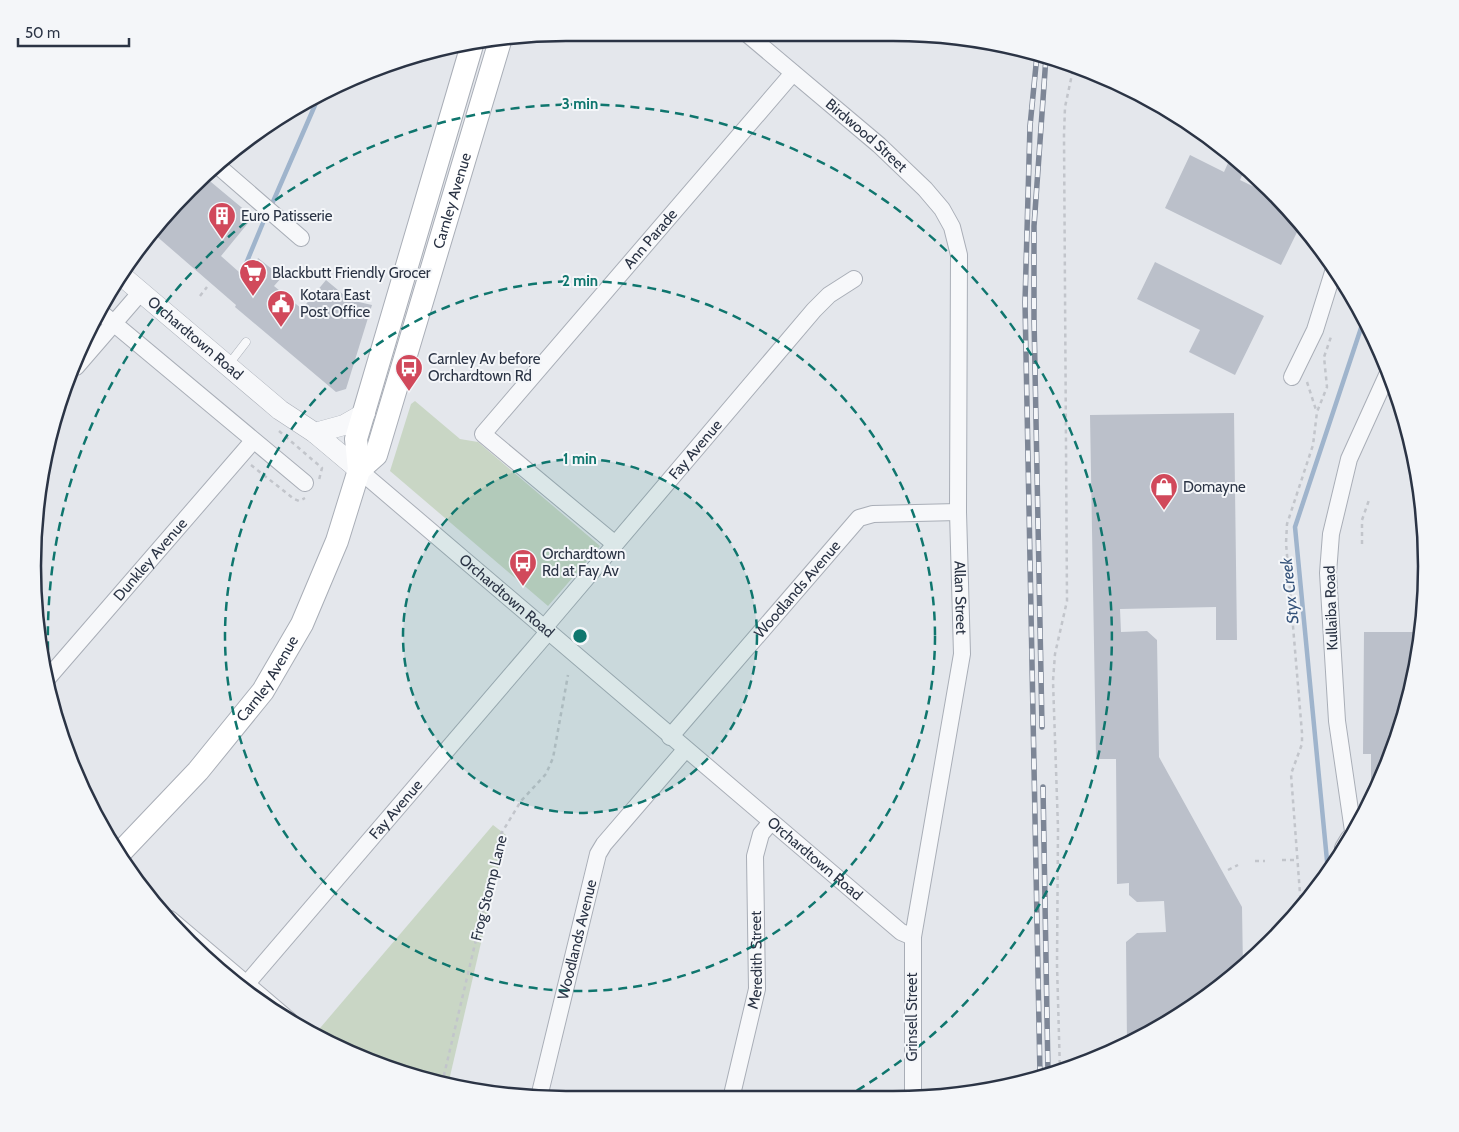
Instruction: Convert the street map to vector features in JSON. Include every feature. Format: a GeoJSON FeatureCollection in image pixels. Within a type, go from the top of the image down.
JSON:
{"type":"FeatureCollection","features":[{"type":"Feature","properties":{"kind":"main road","name":"Carnley Avenue"},"geometry":{"type":"LineString","coordinates":[[359,470],[376,455],[378,450],[499,46]]}},
{"type":"Feature","properties":{"kind":"main road","name":"Carnley Avenue"},"geometry":{"type":"LineString","coordinates":[[124,848],[198,770],[263,691],[302,624],[337,541],[359,470],[356,439],[471,50]]}},
{"type":"Feature","properties":{"kind":"street","name":"Birdwood Street"},"geometry":{"type":"LineString","coordinates":[[755,41],[879,145],[925,189],[942,209],[952,227],[960,255]]}},
{"type":"Feature","properties":{"kind":"street","name":"Ann Parade"},"geometry":{"type":"LineString","coordinates":[[615,544],[483,434],[793,73]]}},
{"type":"Feature","properties":{"kind":"street"},"geometry":{"type":"LineString","coordinates":[[222,169],[301,238]]}},
{"type":"Feature","properties":{"kind":"street","name":"Allan Street"},"geometry":{"type":"LineString","coordinates":[[913,936],[962,664],[958,512],[960,255]]}},
{"type":"Feature","properties":{"kind":"street"},"geometry":{"type":"LineString","coordinates":[[1292,377],[1315,330],[1331,278]]}},
{"type":"Feature","properties":{"kind":"street","name":"Fay Avenue"},"geometry":{"type":"LineString","coordinates":[[248,983],[546,630],[615,544],[814,310],[829,295],[854,279]]}},
{"type":"Feature","properties":{"kind":"street","name":"Orchardtown Road"},"geometry":{"type":"LineString","coordinates":[[126,280],[280,410],[315,433],[359,470],[685,750],[901,932],[913,936]]}},
{"type":"Feature","properties":{"kind":"street"},"geometry":{"type":"LineString","coordinates":[[85,357],[140,292]]}},
{"type":"Feature","properties":{"kind":"street"},"geometry":{"type":"LineString","coordinates":[[105,316],[305,483]]}},
{"type":"Feature","properties":{"kind":"street","name":"Kullaiba Road"},"geometry":{"type":"LineString","coordinates":[[1351,820],[1337,721],[1328,573],[1331,534],[1349,459],[1364,424],[1387,389]]}},
{"type":"Feature","properties":{"kind":"street"},"geometry":{"type":"LineString","coordinates":[[315,433],[344,425],[365,413]]}},
{"type":"Feature","properties":{"kind":"street","name":"Dunkley Avenue"},"geometry":{"type":"LineString","coordinates":[[52,673],[253,441]]}},
{"type":"Feature","properties":{"kind":"street","name":"Woodlands Avenue"},"geometry":{"type":"LineString","coordinates":[[670,737],[859,518],[873,514],[958,512]]}},
{"type":"Feature","properties":{"kind":"street","name":"Woodlands Avenue"},"geometry":{"type":"LineString","coordinates":[[541,1090],[598,854],[604,844],[685,750]]}},
{"type":"Feature","properties":{"kind":"street","name":"Meredith Street"},"geometry":{"type":"LineString","coordinates":[[733,1091],[757,989],[755,856],[761,834],[770,822]]}},
{"type":"Feature","properties":{"kind":"street","name":"Grinsell Street"},"geometry":{"type":"LineString","coordinates":[[913,936],[913,1090]]}},
{"type":"Feature","properties":{"kind":"lane"},"geometry":{"type":"LineString","coordinates":[[228,366],[246,342]]}},
{"type":"Feature","properties":{"kind":"path"},"geometry":{"type":"LineString","coordinates":[[1060,1064],[1057,965],[1058,828],[1053,680],[1055,654],[1067,601],[1068,425],[1064,135],[1065,107],[1072,73]]}},
{"type":"Feature","properties":{"kind":"path"},"geometry":{"type":"LineString","coordinates":[[200,296],[208,286]]}},
{"type":"Feature","properties":{"kind":"path"},"geometry":{"type":"LineString","coordinates":[[1300,896],[1291,774],[1302,744],[1302,733],[1286,543],[1287,524],[1313,445],[1317,412],[1327,387],[1324,357],[1332,331]]}},
{"type":"Feature","properties":{"kind":"path"},"geometry":{"type":"LineString","coordinates":[[1300,361],[1317,412]]}},
{"type":"Feature","properties":{"kind":"path"},"geometry":{"type":"LineString","coordinates":[[1362,544],[1362,520],[1369,500]]}},
{"type":"Feature","properties":{"kind":"path","name":"Frog Stomp Lane"},"geometry":{"type":"LineString","coordinates":[[444,1076],[501,834],[521,801],[546,774],[553,758],[568,675]]}},
{"type":"Feature","properties":{"kind":"path"},"geometry":{"type":"LineString","coordinates":[[1282,860],[1298,860]]}},
{"type":"Feature","properties":{"kind":"path"},"geometry":{"type":"LineString","coordinates":[[1255,861],[1264,861]]}},
{"type":"Feature","properties":{"kind":"path"},"geometry":{"type":"LineString","coordinates":[[1228,870],[1238,865]]}},
{"type":"Feature","properties":{"kind":"green space"},"geometry":{"type":"Polygon","coordinates":[[[415,401],[460,439],[478,442],[600,546],[548,606],[390,471],[411,404],[415,401]]]}},
{"type":"Feature","properties":{"kind":"green space"},"geometry":{"type":"Polygon","coordinates":[[[493,825],[506,835],[450,1078],[397,1063],[365,1051],[319,1029],[493,825]]]}},
{"type":"Feature","properties":{"kind":"building"},"geometry":{"type":"Polygon","coordinates":[[[1190,155],[1224,172],[1228,163],[1230,164],[1243,174],[1240,180],[1257,188],[1297,232],[1281,265],[1165,208],[1190,155]]]}},
{"type":"Feature","properties":{"kind":"building"},"geometry":{"type":"Polygon","coordinates":[[[210,181],[253,217],[221,256],[248,280],[258,258],[282,277],[274,286],[302,309],[326,280],[350,300],[372,305],[346,389],[336,392],[235,307],[236,305],[158,237],[171,220],[210,181]]]}},
{"type":"Feature","properties":{"kind":"building"},"geometry":{"type":"Polygon","coordinates":[[[1155,262],[1264,316],[1235,375],[1189,352],[1200,330],[1137,299],[1155,262]]]}},
{"type":"Feature","properties":{"kind":"building"},"geometry":{"type":"Polygon","coordinates":[[[1234,413],[1237,640],[1216,640],[1216,607],[1120,609],[1121,632],[1147,631],[1157,640],[1159,757],[1242,907],[1243,957],[1185,1002],[1127,1036],[1126,942],[1137,933],[1166,932],[1164,901],[1137,902],[1129,895],[1129,883],[1117,884],[1116,759],[1096,759],[1090,415],[1234,413]]]}},
{"type":"Feature","properties":{"kind":"building"},"geometry":{"type":"Polygon","coordinates":[[[1364,632],[1413,632],[1408,668],[1400,702],[1390,735],[1371,782],[1371,754],[1363,754],[1364,632]]]}},
{"type":"Feature","properties":{"kind":"waterway"},"geometry":{"type":"LineString","coordinates":[[272,204],[315,106]]}},
{"type":"Feature","properties":{"kind":"waterway"},"geometry":{"type":"LineString","coordinates":[[240,278],[265,218]]}},
{"type":"Feature","properties":{"kind":"waterway","name":"Styx Creek"},"geometry":{"type":"LineString","coordinates":[[1327,861],[1295,527],[1361,328]]}},
{"type":"Feature","properties":{"kind":"railway"},"geometry":{"type":"LineString","coordinates":[[1036,61],[1030,126],[1025,302],[1040,1070]]}},
{"type":"Feature","properties":{"kind":"railway"},"geometry":{"type":"LineString","coordinates":[[1042,727],[1034,226],[1046,64]]}},
{"type":"Feature","properties":{"kind":"railway"},"geometry":{"type":"LineString","coordinates":[[1043,787],[1048,1067]]}},
{"type":"Feature","properties":{"kind":"place","name":"Euro Patisserie"},"geometry":{"type":"Point","coordinates":[222,240]}},
{"type":"Feature","properties":{"kind":"place","name":"Blackbutt Friendly Grocer"},"geometry":{"type":"Point","coordinates":[253,297]}},
{"type":"Feature","properties":{"kind":"place","name":"Kotara East Post Office"},"geometry":{"type":"Point","coordinates":[281,328]}},
{"type":"Feature","properties":{"kind":"place","name":"Carnley Av before Orchardtown Rd"},"geometry":{"type":"Point","coordinates":[409,392]}},
{"type":"Feature","properties":{"kind":"place","name":"Domayne"},"geometry":{"type":"Point","coordinates":[1164,511]}},
{"type":"Feature","properties":{"kind":"place","name":"Orchardtown Rd at Fay Av"},"geometry":{"type":"Point","coordinates":[523,587]}}]}
